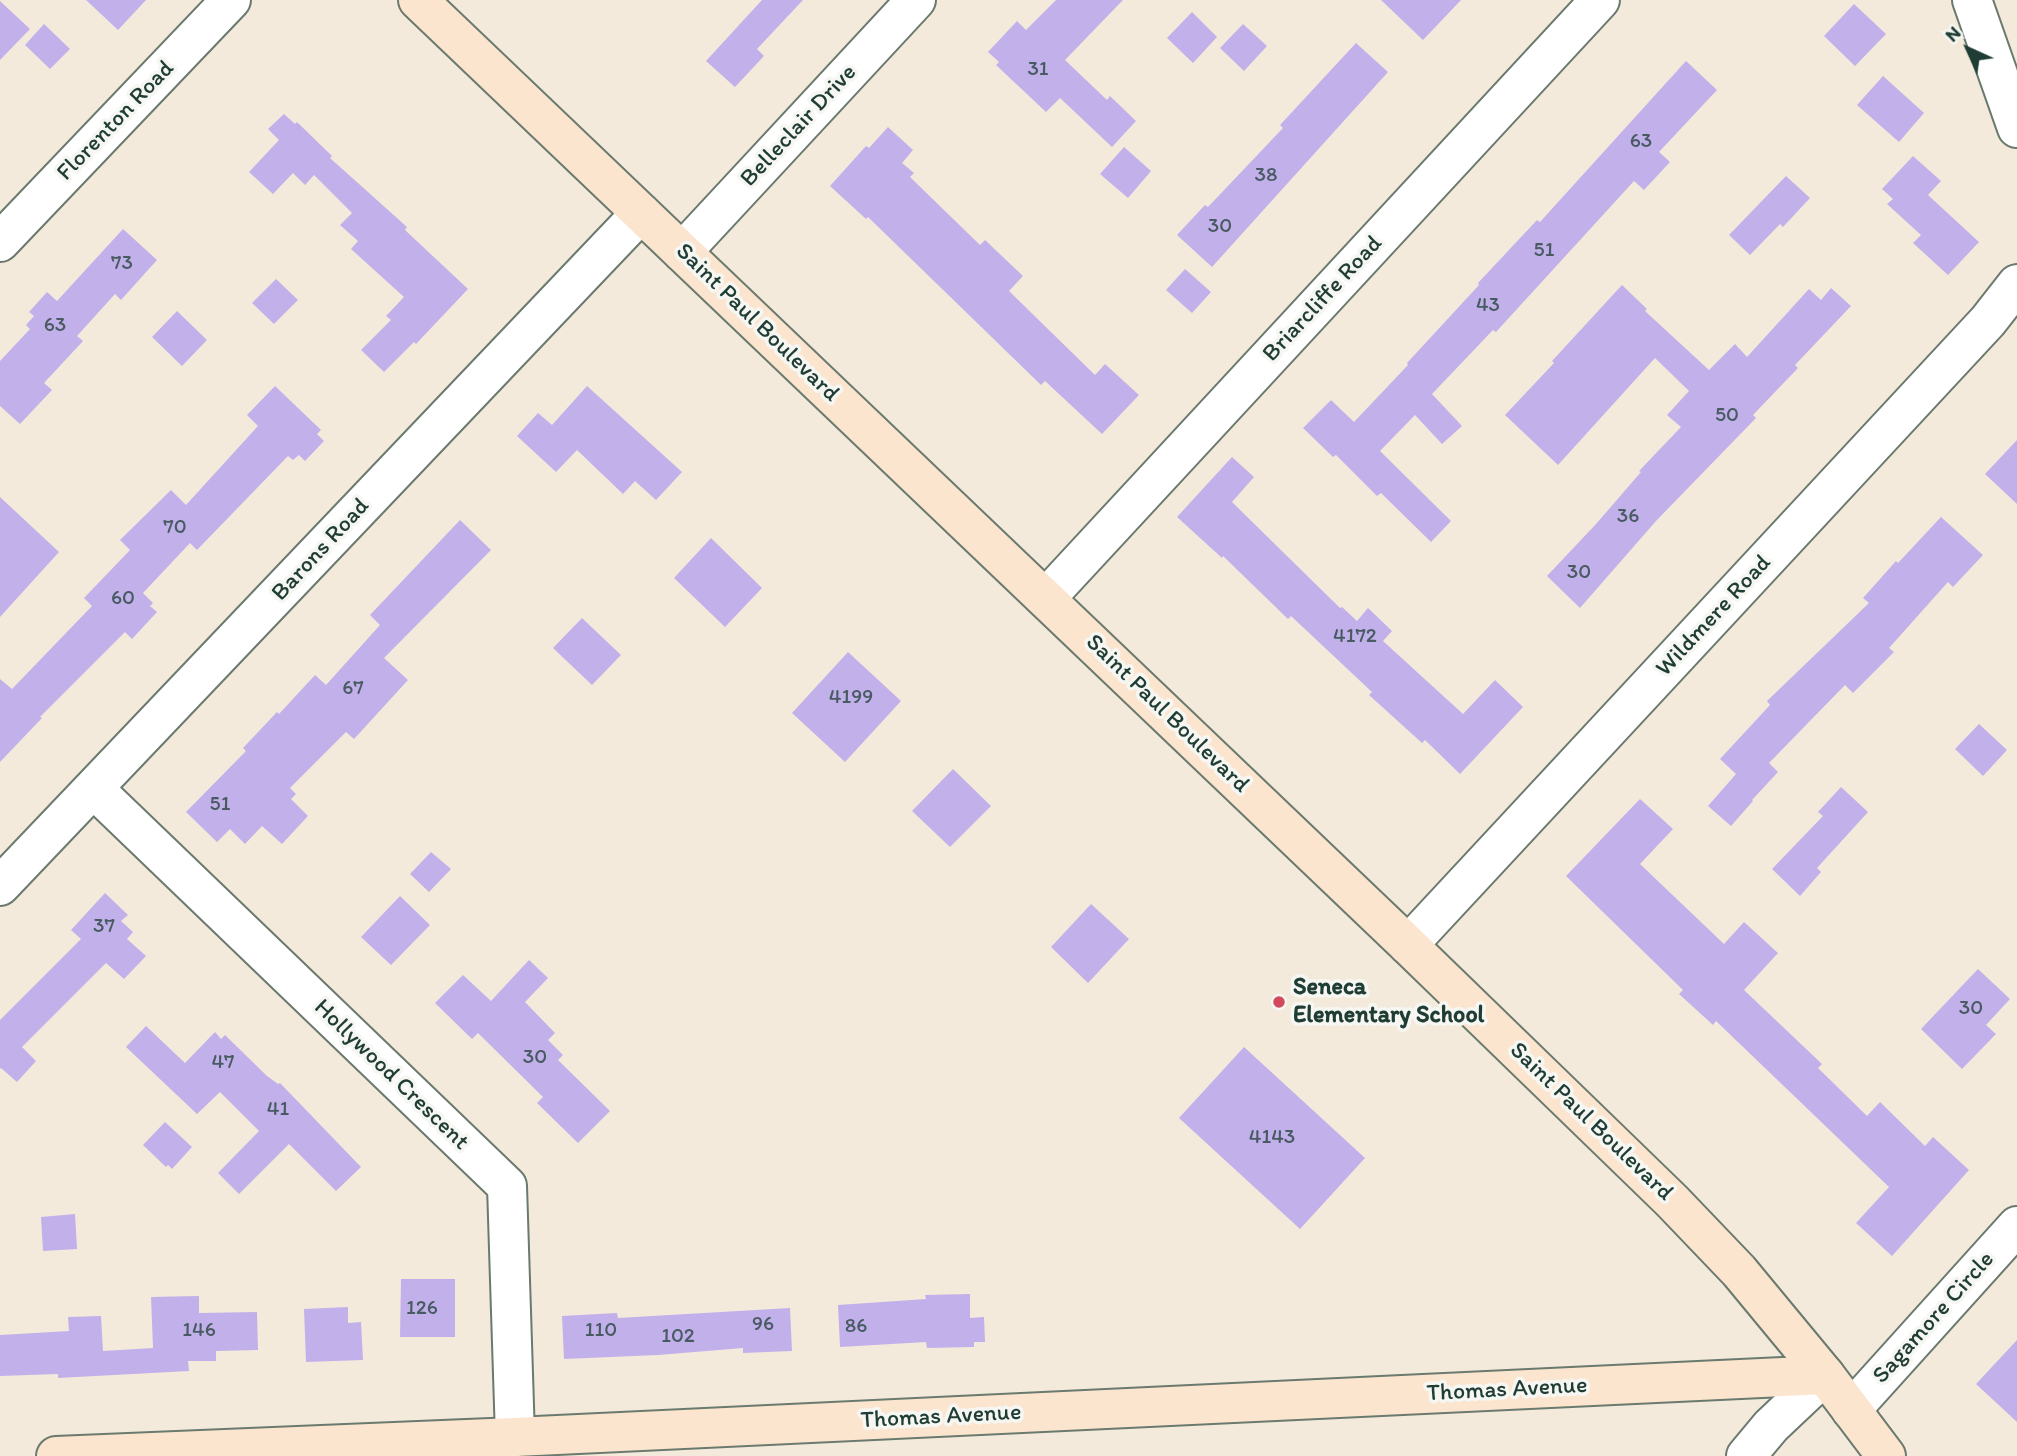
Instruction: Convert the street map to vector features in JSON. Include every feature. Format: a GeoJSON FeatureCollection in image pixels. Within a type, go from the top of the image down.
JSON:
{"type":"FeatureCollection","features":[{"type":"Feature","properties":{"kind":"street","name":"Florenton Road"},"geometry":{"type":"LineString","coordinates":[[0,243],[231,0]]}},
{"type":"Feature","properties":{"kind":"street","name":"Saint Paul Boulevard"},"geometry":{"type":"LineString","coordinates":[[418,0],[1046,598],[1672,1201],[1740,1271],[1825,1375],[1885,1456]]}},
{"type":"Feature","properties":{"kind":"street","name":"Belleclair Drive"},"geometry":{"type":"LineString","coordinates":[[682,251],[916,0]]}},
{"type":"Feature","properties":{"kind":"street","name":"Briarcliffe Road"},"geometry":{"type":"LineString","coordinates":[[1046,598],[1600,0]]}},
{"type":"Feature","properties":{"kind":"street"},"geometry":{"type":"LineString","coordinates":[[1972,0],[2017,128]]}},
{"type":"Feature","properties":{"kind":"street","name":"Barons Road"},"geometry":{"type":"LineString","coordinates":[[0,886],[641,213]]}},
{"type":"Feature","properties":{"kind":"street","name":"Wildmere Road"},"geometry":{"type":"LineString","coordinates":[[1408,945],[1988,321],[2017,284]]}},
{"type":"Feature","properties":{"kind":"street","name":"Hollywood Crescent"},"geometry":{"type":"LineString","coordinates":[[94,789],[507,1186],[515,1437]]}},
{"type":"Feature","properties":{"kind":"street","name":"Sagamore Circle"},"geometry":{"type":"LineString","coordinates":[[1851,1410],[2017,1226]]}},
{"type":"Feature","properties":{"kind":"street"},"geometry":{"type":"LineString","coordinates":[[1746,1456],[1771,1426],[1825,1375]]}},
{"type":"Feature","properties":{"kind":"street","name":"Thomas Avenue"},"geometry":{"type":"LineString","coordinates":[[56,1456],[1825,1375]]}},
{"type":"Feature","properties":{"kind":"building"},"geometry":{"type":"Polygon","coordinates":[[[86,0],[146,0],[118,30],[86,0]]]}},
{"type":"Feature","properties":{"kind":"building"},"geometry":{"type":"Polygon","coordinates":[[[762,0],[803,0],[757,49],[764,56],[735,87],[706,61],[762,0]]]}},
{"type":"Feature","properties":{"kind":"building"},"geometry":{"type":"Polygon","coordinates":[[[1056,0],[1123,0],[1065,60],[1107,100],[1110,96],[1136,121],[1112,147],[1060,98],[1046,112],[996,65],[999,62],[988,52],[1017,21],[1026,30],[1056,0]]]}},
{"type":"Feature","properties":{"kind":"building"},"geometry":{"type":"Polygon","coordinates":[[[1381,0],[1461,0],[1423,40],[1381,0]]]}},
{"type":"Feature","properties":{"kind":"building"},"geometry":{"type":"Polygon","coordinates":[[[0,1],[30,29],[0,60],[0,1]]]}},
{"type":"Feature","properties":{"kind":"building"},"geometry":{"type":"Polygon","coordinates":[[[1854,4],[1886,34],[1855,66],[1824,36],[1854,4]]]}},
{"type":"Feature","properties":{"kind":"building"},"geometry":{"type":"Polygon","coordinates":[[[1192,12],[1217,37],[1193,63],[1167,38],[1192,12]]]}},
{"type":"Feature","properties":{"kind":"building"},"geometry":{"type":"Polygon","coordinates":[[[44,24],[70,49],[50,69],[25,45],[44,24]]]}},
{"type":"Feature","properties":{"kind":"building"},"geometry":{"type":"Polygon","coordinates":[[[1243,24],[1267,46],[1244,71],[1220,48],[1243,24]]]}},
{"type":"Feature","properties":{"kind":"building"},"geometry":{"type":"Polygon","coordinates":[[[1356,43],[1388,72],[1212,267],[1177,235],[1205,205],[1208,207],[1283,128],[1280,125],[1356,43]]]}},
{"type":"Feature","properties":{"kind":"building"},"geometry":{"type":"Polygon","coordinates":[[[1686,61],[1717,90],[1659,152],[1670,162],[1644,190],[1634,181],[1496,332],[1493,330],[1432,394],[1462,426],[1442,444],[1415,415],[1380,451],[1451,521],[1431,542],[1381,493],[1377,496],[1336,455],[1333,457],[1303,428],[1331,400],[1354,422],[1408,365],[1478,283],[1537,220],[1540,222],[1686,61]]]}},
{"type":"Feature","properties":{"kind":"building"},"geometry":{"type":"Polygon","coordinates":[[[1883,76],[1924,113],[1899,142],[1857,105],[1883,76]]]}},
{"type":"Feature","properties":{"kind":"building"},"geometry":{"type":"Polygon","coordinates":[[[284,114],[295,124],[297,122],[332,156],[330,158],[407,227],[405,230],[468,289],[416,344],[414,342],[384,372],[361,350],[391,320],[386,316],[404,297],[351,249],[358,241],[340,225],[352,213],[314,175],[305,185],[293,173],[273,194],[249,172],[279,140],[268,129],[284,114]]]}},
{"type":"Feature","properties":{"kind":"building"},"geometry":{"type":"Polygon","coordinates":[[[888,127],[913,150],[902,163],[914,173],[910,177],[980,245],[985,240],[1023,276],[1009,291],[1095,375],[1105,364],[1139,395],[1102,434],[1045,381],[1041,385],[868,217],[866,219],[830,186],[866,146],[869,148],[888,127]]]}},
{"type":"Feature","properties":{"kind":"building"},"geometry":{"type":"Polygon","coordinates":[[[1124,147],[1151,171],[1128,198],[1100,174],[1124,147]]]}},
{"type":"Feature","properties":{"kind":"building"},"geometry":{"type":"Polygon","coordinates":[[[1913,156],[1941,181],[1928,195],[1979,242],[1948,275],[1913,243],[1921,235],[1887,204],[1893,199],[1882,189],[1913,156]]]}},
{"type":"Feature","properties":{"kind":"building"},"geometry":{"type":"Polygon","coordinates":[[[1786,176],[1810,198],[1783,227],[1780,224],[1750,255],[1729,235],[1786,176]]]}},
{"type":"Feature","properties":{"kind":"building"},"geometry":{"type":"Polygon","coordinates":[[[123,229],[157,260],[121,300],[115,294],[77,336],[83,341],[44,383],[52,390],[20,424],[0,406],[0,361],[30,329],[26,325],[34,316],[29,312],[47,292],[57,301],[123,229]]]}},
{"type":"Feature","properties":{"kind":"building"},"geometry":{"type":"Polygon","coordinates":[[[1185,269],[1211,292],[1192,313],[1166,290],[1185,269]]]}},
{"type":"Feature","properties":{"kind":"building"},"geometry":{"type":"Polygon","coordinates":[[[276,279],[298,300],[274,324],[252,303],[276,279]]]}},
{"type":"Feature","properties":{"kind":"building"},"geometry":{"type":"Polygon","coordinates":[[[1622,285],[1647,309],[1645,311],[1709,370],[1735,344],[1747,357],[1809,289],[1821,300],[1831,288],[1851,306],[1795,365],[1798,368],[1753,415],[1756,418],[1656,521],[1580,608],[1547,576],[1681,427],[1667,415],[1689,391],[1655,358],[1558,465],[1505,415],[1622,285]]]}},
{"type":"Feature","properties":{"kind":"building"},"geometry":{"type":"Polygon","coordinates":[[[177,311],[207,340],[182,366],[152,337],[177,311]]]}},
{"type":"Feature","properties":{"kind":"building"},"geometry":{"type":"Polygon","coordinates":[[[275,386],[321,430],[317,434],[324,441],[305,461],[299,455],[293,460],[288,456],[197,550],[190,543],[143,593],[153,603],[150,606],[157,612],[132,639],[125,632],[40,717],[42,718],[0,762],[0,679],[12,689],[92,606],[84,598],[130,550],[120,540],[171,490],[186,505],[258,426],[247,415],[275,386]]]}},
{"type":"Feature","properties":{"kind":"building"},"geometry":{"type":"Polygon","coordinates":[[[587,386],[682,472],[656,500],[635,481],[623,494],[577,450],[556,472],[517,436],[538,413],[552,425],[587,386]]]}},
{"type":"Feature","properties":{"kind":"building"},"geometry":{"type":"Polygon","coordinates":[[[2017,440],[2017,504],[1985,474],[2017,440]]]}},
{"type":"Feature","properties":{"kind":"building"},"geometry":{"type":"Polygon","coordinates":[[[1232,457],[1254,477],[1232,502],[1340,608],[1357,621],[1368,608],[1392,631],[1383,641],[1463,714],[1495,680],[1523,707],[1460,774],[1425,740],[1422,743],[1369,695],[1372,692],[1291,616],[1288,619],[1223,556],[1222,558],[1177,517],[1232,457]]]}},
{"type":"Feature","properties":{"kind":"building"},"geometry":{"type":"Polygon","coordinates":[[[0,497],[59,552],[0,617],[0,497]]]}},
{"type":"Feature","properties":{"kind":"building"},"geometry":{"type":"Polygon","coordinates":[[[1941,517],[1983,555],[1953,587],[1948,582],[1889,648],[1894,652],[1853,693],[1845,685],[1769,763],[1778,772],[1731,826],[1708,806],[1736,774],[1720,759],[1770,705],[1767,701],[1869,603],[1863,598],[1941,517]]]}},
{"type":"Feature","properties":{"kind":"building"},"geometry":{"type":"Polygon","coordinates":[[[460,520],[491,550],[384,658],[408,680],[354,739],[346,732],[290,788],[296,794],[291,799],[308,816],[282,844],[262,826],[245,844],[230,829],[217,842],[186,812],[246,751],[243,748],[315,675],[326,685],[380,625],[370,615],[460,520]]]}},
{"type":"Feature","properties":{"kind":"building"},"geometry":{"type":"Polygon","coordinates":[[[711,538],[762,588],[725,627],[674,578],[711,538]]]}},
{"type":"Feature","properties":{"kind":"building"},"geometry":{"type":"Polygon","coordinates":[[[582,618],[621,655],[592,685],[553,648],[582,618]]]}},
{"type":"Feature","properties":{"kind":"building"},"geometry":{"type":"Polygon","coordinates":[[[848,652],[901,701],[845,762],[792,713],[848,652]]]}},
{"type":"Feature","properties":{"kind":"building"},"geometry":{"type":"Polygon","coordinates":[[[1979,724],[2007,750],[1983,776],[1955,749],[1979,724]]]}},
{"type":"Feature","properties":{"kind":"building"},"geometry":{"type":"Polygon","coordinates":[[[953,769],[991,806],[950,847],[912,811],[953,769]]]}},
{"type":"Feature","properties":{"kind":"building"},"geometry":{"type":"Polygon","coordinates":[[[1841,787],[1868,812],[1817,868],[1821,872],[1800,896],[1772,869],[1823,816],[1818,812],[1841,787]]]}},
{"type":"Feature","properties":{"kind":"building"},"geometry":{"type":"Polygon","coordinates":[[[1640,799],[1673,829],[1640,864],[1724,944],[1744,922],[1778,953],[1744,990],[1822,1064],[1818,1068],[1867,1116],[1880,1102],[1925,1146],[1933,1137],[1969,1170],[1892,1256],[1856,1223],[1889,1187],[1716,1021],[1713,1025],[1679,994],[1683,990],[1566,876],[1640,799]]]}},
{"type":"Feature","properties":{"kind":"building"},"geometry":{"type":"Polygon","coordinates":[[[431,852],[451,869],[429,892],[410,874],[431,852]]]}},
{"type":"Feature","properties":{"kind":"building"},"geometry":{"type":"Polygon","coordinates":[[[105,893],[128,915],[121,921],[133,932],[127,939],[146,956],[124,979],[106,963],[22,1047],[36,1061],[17,1082],[0,1069],[0,1020],[81,939],[71,930],[105,893]]]}},
{"type":"Feature","properties":{"kind":"building"},"geometry":{"type":"Polygon","coordinates":[[[400,896],[430,925],[391,965],[361,937],[400,896]]]}},
{"type":"Feature","properties":{"kind":"building"},"geometry":{"type":"Polygon","coordinates":[[[1091,904],[1129,939],[1088,983],[1051,947],[1091,904]]]}},
{"type":"Feature","properties":{"kind":"building"},"geometry":{"type":"Polygon","coordinates":[[[529,960],[548,978],[525,1002],[555,1033],[548,1040],[563,1055],[558,1060],[610,1111],[578,1143],[537,1103],[543,1097],[478,1033],[472,1039],[435,1003],[463,975],[491,1001],[529,960]]]}},
{"type":"Feature","properties":{"kind":"building"},"geometry":{"type":"Polygon","coordinates":[[[1978,969],[2010,999],[1986,1025],[1996,1034],[1962,1069],[1921,1029],[1978,969]]]}},
{"type":"Feature","properties":{"kind":"building"},"geometry":{"type":"Polygon","coordinates":[[[146,1026],[185,1063],[215,1032],[221,1039],[225,1035],[267,1076],[280,1083],[361,1167],[336,1191],[289,1144],[239,1194],[218,1173],[259,1131],[220,1092],[197,1114],[126,1047],[146,1026]]]}},
{"type":"Feature","properties":{"kind":"building","name":"Seneca Elementary School"},"geometry":{"type":"Polygon","coordinates":[[[1244,1047],[1365,1158],[1300,1229],[1179,1118],[1244,1047]]]}},
{"type":"Feature","properties":{"kind":"building"},"geometry":{"type":"Polygon","coordinates":[[[165,1122],[192,1147],[172,1169],[168,1165],[166,1167],[143,1145],[165,1122]]]}},
{"type":"Feature","properties":{"kind":"building"},"geometry":{"type":"Polygon","coordinates":[[[75,1214],[77,1249],[43,1251],[41,1217],[75,1214]]]}},
{"type":"Feature","properties":{"kind":"building"},"geometry":{"type":"Polygon","coordinates":[[[401,1279],[455,1279],[455,1337],[400,1337],[401,1279]]]}},
{"type":"Feature","properties":{"kind":"building"},"geometry":{"type":"Polygon","coordinates":[[[970,1294],[970,1318],[984,1317],[985,1342],[974,1342],[974,1347],[927,1348],[926,1342],[840,1347],[838,1305],[926,1299],[925,1295],[970,1294]]]}},
{"type":"Feature","properties":{"kind":"building"},"geometry":{"type":"Polygon","coordinates":[[[199,1296],[199,1313],[257,1312],[258,1350],[216,1351],[216,1361],[188,1361],[189,1371],[58,1378],[58,1374],[0,1376],[0,1335],[69,1331],[68,1317],[101,1316],[103,1351],[153,1348],[151,1297],[199,1296]]]}},
{"type":"Feature","properties":{"kind":"building"},"geometry":{"type":"Polygon","coordinates":[[[348,1307],[348,1323],[361,1322],[363,1360],[306,1362],[304,1309],[348,1307]]]}},
{"type":"Feature","properties":{"kind":"building"},"geometry":{"type":"Polygon","coordinates":[[[790,1308],[792,1351],[743,1353],[743,1348],[564,1359],[562,1316],[617,1313],[618,1318],[790,1308]]]}},
{"type":"Feature","properties":{"kind":"building"},"geometry":{"type":"Polygon","coordinates":[[[2017,1340],[2017,1422],[1976,1384],[2017,1340]]]}},
{"type":"Feature","properties":{"kind":"place","name":"Seneca Elementary School"},"geometry":{"type":"Point","coordinates":[1279,1002]}}]}
